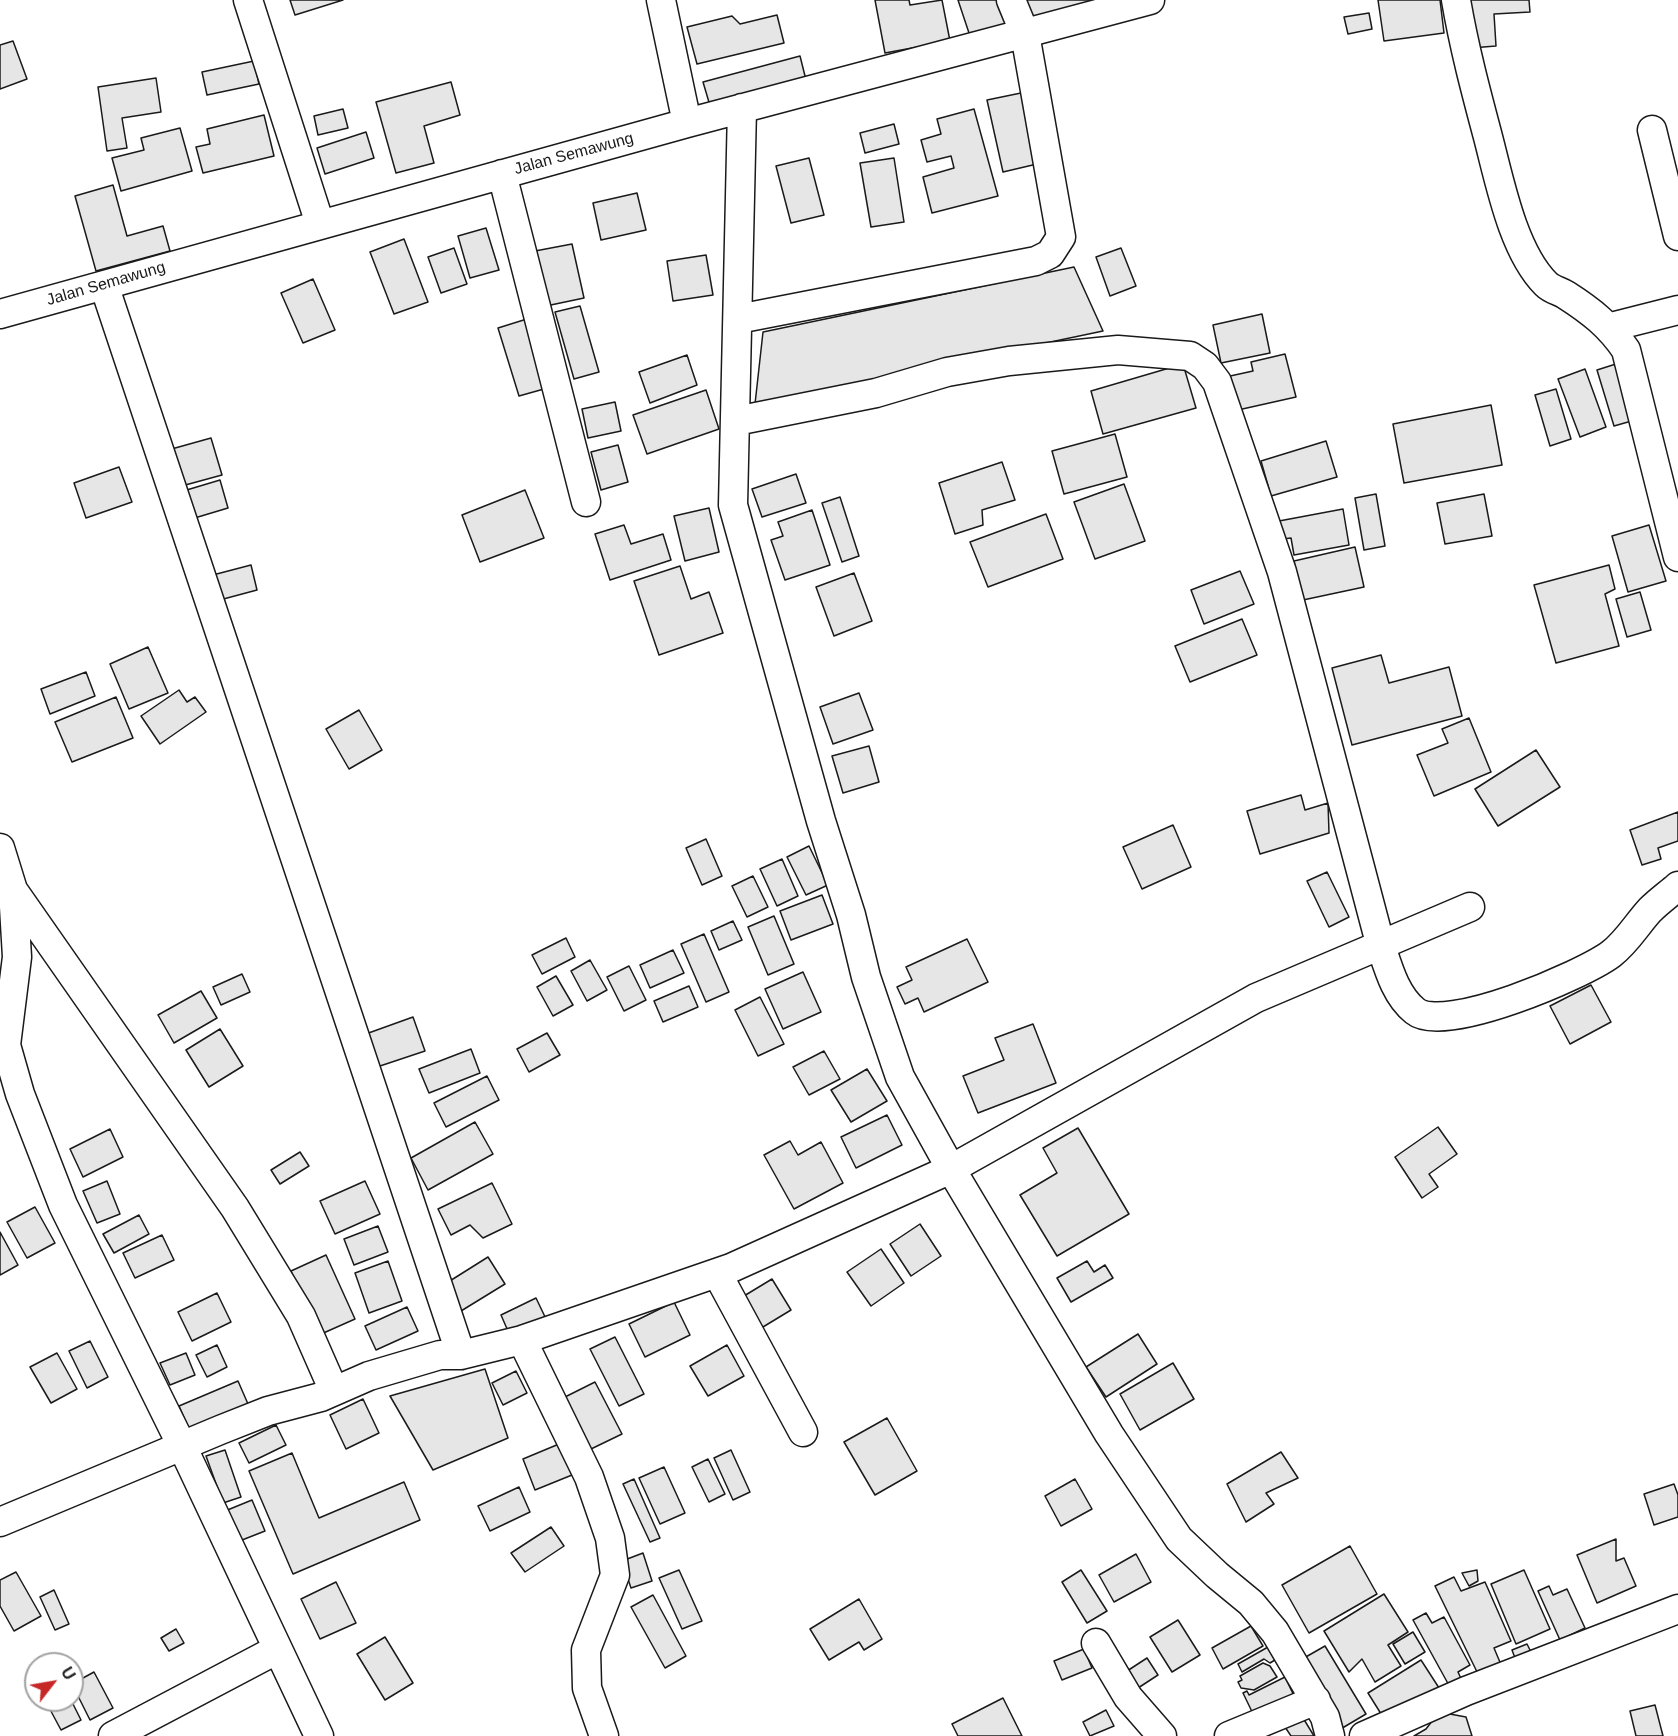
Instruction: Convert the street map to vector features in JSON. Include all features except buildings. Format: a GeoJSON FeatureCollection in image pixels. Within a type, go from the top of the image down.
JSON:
{"type":"FeatureCollection","features":[{"type":"Feature","properties":{"kind":"street"},"geometry":{"type":"LineString","coordinates":[[248,0],[320,225]]}},
{"type":"Feature","properties":{"kind":"street"},"geometry":{"type":"LineString","coordinates":[[661,0],[687,123]]}},
{"type":"Feature","properties":{"kind":"street"},"geometry":{"type":"LineString","coordinates":[[738,319],[1036,261],[1050,254],[1061,237],[1025,34],[1011,0]]}},
{"type":"Feature","properties":{"kind":"street","name":"Jalan Semawung"},"geometry":{"type":"LineString","coordinates":[[0,314],[687,123],[1150,0]]}},
{"type":"Feature","properties":{"kind":"street"},"geometry":{"type":"LineString","coordinates":[[1456,0],[1463,42],[1501,186],[1528,260],[1548,286],[1566,295],[1611,327],[1626,350],[1678,557]]}},
{"type":"Feature","properties":{"kind":"street"},"geometry":{"type":"LineString","coordinates":[[742,108],[733,505],[821,821],[851,915],[866,977],[900,1077],[951,1169],[1071,1373],[1179,1539],[1251,1603],[1275,1632],[1325,1717],[1330,1736]]}},
{"type":"Feature","properties":{"kind":"street"},"geometry":{"type":"LineString","coordinates":[[1652,130],[1678,236]]}},
{"type":"Feature","properties":{"kind":"street"},"geometry":{"type":"LineString","coordinates":[[502,174],[586,502]]}},
{"type":"Feature","properties":{"kind":"street"},"geometry":{"type":"LineString","coordinates":[[104,285],[461,1354]]}},
{"type":"Feature","properties":{"kind":"street"},"geometry":{"type":"LineString","coordinates":[[1611,327],[1678,310]]}},
{"type":"Feature","properties":{"kind":"street"},"geometry":{"type":"LineString","coordinates":[[736,421],[876,393],[946,372],[1009,361],[1118,350],[1190,356],[1205,366],[1217,382],[1282,572],[1380,943],[1397,988],[1417,1013],[1443,1018],[1472,1014],[1570,976],[1611,954],[1650,910],[1678,886]]}},
{"type":"Feature","properties":{"kind":"street"},"geometry":{"type":"LineString","coordinates":[[0,848],[14,890],[17,957],[6,1045],[20,1094],[63,1205],[182,1446],[276,1650],[319,1736]]}},
{"type":"Feature","properties":{"kind":"street"},"geometry":{"type":"LineString","coordinates":[[14,890],[235,1208],[302,1316],[334,1391]]}},
{"type":"Feature","properties":{"kind":"street"},"geometry":{"type":"LineString","coordinates":[[0,1522],[268,1411],[440,1355],[461,1354],[522,1340],[717,1273],[951,1169],[1256,998],[1380,943],[1470,907]]}},
{"type":"Feature","properties":{"kind":"street"},"geometry":{"type":"LineString","coordinates":[[717,1273],[803,1432]]}},
{"type":"Feature","properties":{"kind":"street"},"geometry":{"type":"LineString","coordinates":[[522,1340],[589,1477],[610,1538],[615,1575],[586,1650],[587,1688],[603,1736]]}},
{"type":"Feature","properties":{"kind":"street"},"geometry":{"type":"LineString","coordinates":[[1364,1736],[1466,1691],[1678,1609]]}},
{"type":"Feature","properties":{"kind":"street"},"geometry":{"type":"LineString","coordinates":[[1096,1643],[1128,1697],[1162,1736]]}},
{"type":"Feature","properties":{"kind":"street"},"geometry":{"type":"LineString","coordinates":[[113,1736],[276,1650]]}},
{"type":"Feature","properties":{"kind":"street"},"geometry":{"type":"LineString","coordinates":[[1229,1736],[1316,1700]]}}]}
